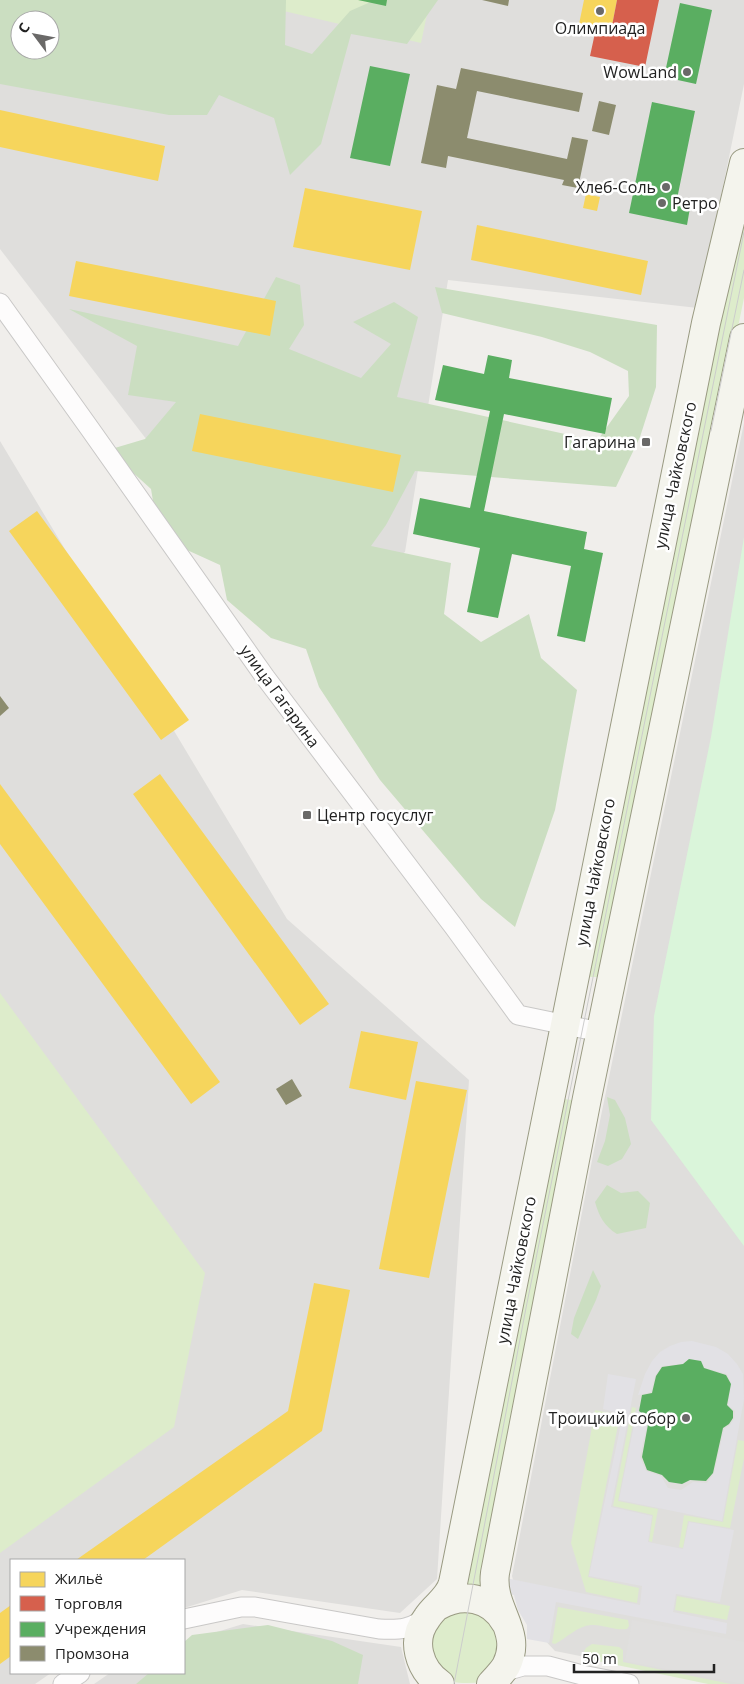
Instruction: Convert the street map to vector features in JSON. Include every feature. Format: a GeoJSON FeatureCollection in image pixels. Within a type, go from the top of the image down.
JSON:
{"type":"FeatureCollection","features":[{"type":"Feature","properties":{"kind":"main road","name":"улица Чайковского"},"geometry":{"type":"LineString","coordinates":[[433,1611],[448,1595],[453,1583],[706,323],[744,163]]}},
{"type":"Feature","properties":{"kind":"main road"},"geometry":{"type":"LineString","coordinates":[[493,1682],[505,1667],[510,1655],[511,1642],[508,1626],[496,1599],[494,1587],[495,1573],[600,1032],[744,338]]}},
{"type":"Feature","properties":{"kind":"main road"},"geometry":{"type":"LineString","coordinates":[[432,1678],[419,1652],[418,1640],[421,1627],[433,1611],[455,1599],[479,1600],[495,1609],[508,1626]]}},
{"type":"Feature","properties":{"kind":"street","name":"улица Гагарина"},"geometry":{"type":"LineString","coordinates":[[0,303],[265,677],[518,1015],[600,1032]]}},
{"type":"Feature","properties":{"kind":"street"},"geometry":{"type":"LineString","coordinates":[[185,1618],[241,1607],[395,1630],[409,1628],[418,1624],[433,1611]]}},
{"type":"Feature","properties":{"kind":"street"},"geometry":{"type":"LineString","coordinates":[[508,1626],[525,1650],[548,1666]]}},
{"type":"Feature","properties":{"kind":"street"},"geometry":{"type":"LineString","coordinates":[[379,1629],[394,1634],[407,1644],[432,1678]]}},
{"type":"Feature","properties":{"kind":"street"},"geometry":{"type":"LineString","coordinates":[[493,1682],[514,1668],[522,1666],[548,1666],[629,1684]]}},
{"type":"Feature","properties":{"kind":"street"},"geometry":{"type":"LineString","coordinates":[[63,1684],[78,1674]]}},
{"type":"Feature","properties":{"kind":"shaded area"},"geometry":{"type":"Polygon","coordinates":[[[0,0],[744,0],[744,84],[698,308],[448,280],[405,552],[290,626],[0,249],[0,0]]]}},
{"type":"Feature","properties":{"kind":"shaded area"},"geometry":{"type":"Polygon","coordinates":[[[744,423],[744,1684],[720,1684],[555,1651],[522,1616],[512,1576],[594,1150],[744,423]]]}},
{"type":"Feature","properties":{"kind":"shaded area"},"geometry":{"type":"Polygon","coordinates":[[[0,441],[287,919],[469,1080],[437,1579],[400,1613],[242,1590],[185,1608],[185,1559],[10,1559],[10,1674],[50,1674],[35,1684],[0,1684],[0,441]]]}},
{"type":"Feature","properties":{"kind":"shaded area"},"geometry":{"type":"Polygon","coordinates":[[[692,1341],[716,1347],[728,1354],[743,1374],[744,1399],[722,1521],[619,1500],[637,1410],[648,1420],[640,1457],[646,1471],[661,1476],[668,1488],[681,1490],[693,1482],[707,1483],[714,1473],[724,1429],[734,1419],[735,1411],[728,1405],[731,1384],[727,1374],[705,1368],[701,1361],[689,1359],[682,1364],[662,1366],[655,1376],[651,1392],[638,1395],[645,1374],[652,1361],[660,1352],[681,1342],[692,1341]]]}},
{"type":"Feature","properties":{"kind":"shaded area"},"geometry":{"type":"Polygon","coordinates":[[[608,1374],[636,1379],[611,1507],[652,1516],[648,1542],[683,1549],[689,1522],[734,1530],[720,1602],[676,1594],[673,1612],[727,1623],[726,1634],[556,1602],[549,1643],[527,1639],[527,1625],[518,1610],[514,1595],[503,1593],[506,1578],[640,1605],[642,1586],[589,1576],[623,1414],[603,1409],[608,1374]]]}},
{"type":"Feature","properties":{"kind":"shaded area"},"geometry":{"type":"Polygon","coordinates":[[[632,1620],[744,1642],[744,1684],[625,1661],[632,1620]]]}},
{"type":"Feature","properties":{"kind":"shaded area"},"geometry":{"type":"Polygon","coordinates":[[[243,1624],[401,1647],[410,1684],[94,1684],[109,1674],[185,1674],[185,1642],[243,1624]]]}},
{"type":"Feature","properties":{"kind":"green space"},"geometry":{"type":"Polygon","coordinates":[[[0,0],[286,0],[285,45],[312,54],[350,11],[375,0],[438,0],[407,44],[351,34],[321,144],[290,175],[274,118],[219,95],[207,115],[169,115],[0,84],[0,0]]]}},
{"type":"Feature","properties":{"kind":"green space"},"geometry":{"type":"Polygon","coordinates":[[[255,0],[430,0],[421,43],[258,5],[255,0]]]}},
{"type":"Feature","properties":{"kind":"green space"},"geometry":{"type":"Polygon","coordinates":[[[744,210],[744,298],[604,977],[586,977],[744,210]]]}},
{"type":"Feature","properties":{"kind":"green space"},"geometry":{"type":"Polygon","coordinates":[[[276,277],[300,285],[304,325],[289,349],[361,378],[391,344],[353,322],[394,302],[418,317],[397,397],[597,441],[629,396],[628,371],[590,352],[542,337],[442,313],[435,287],[657,325],[656,387],[640,437],[616,487],[415,471],[386,525],[371,546],[451,563],[444,614],[481,642],[529,614],[541,658],[577,690],[555,810],[515,927],[481,899],[380,780],[319,687],[306,649],[271,638],[227,600],[220,565],[187,550],[155,513],[151,489],[108,450],[145,439],[176,402],[128,395],[137,346],[69,309],[238,346],[276,277]]]}},
{"type":"Feature","properties":{"kind":"green space"},"geometry":{"type":"Polygon","coordinates":[[[744,537],[744,1246],[651,1120],[654,1016],[711,737],[744,537]]]}},
{"type":"Feature","properties":{"kind":"green space"},"geometry":{"type":"Polygon","coordinates":[[[0,993],[205,1273],[174,1427],[0,1553],[0,993]]]}},
{"type":"Feature","properties":{"kind":"green space"},"geometry":{"type":"Polygon","coordinates":[[[607,1097],[615,1100],[625,1118],[631,1144],[622,1159],[608,1166],[597,1162],[605,1141],[610,1115],[607,1097]]]}},
{"type":"Feature","properties":{"kind":"green space"},"geometry":{"type":"Polygon","coordinates":[[[564,1099],[580,1101],[484,1587],[466,1584],[564,1099]]]}},
{"type":"Feature","properties":{"kind":"green space"},"geometry":{"type":"Polygon","coordinates":[[[607,1185],[621,1193],[638,1191],[650,1203],[646,1228],[617,1234],[605,1224],[595,1202],[607,1185]]]}},
{"type":"Feature","properties":{"kind":"green space"},"geometry":{"type":"Polygon","coordinates":[[[593,1270],[601,1286],[578,1339],[571,1334],[574,1318],[593,1270]]]}},
{"type":"Feature","properties":{"kind":"green space"},"geometry":{"type":"Polygon","coordinates":[[[632,1407],[636,1408],[618,1501],[658,1509],[652,1542],[649,1541],[653,1515],[613,1506],[632,1407]]]}},
{"type":"Feature","properties":{"kind":"green space"},"geometry":{"type":"Polygon","coordinates":[[[595,1410],[620,1415],[588,1577],[639,1588],[637,1603],[586,1592],[571,1543],[595,1410]]]}},
{"type":"Feature","properties":{"kind":"green space"},"geometry":{"type":"Polygon","coordinates":[[[738,1440],[744,1441],[744,1458],[730,1528],[688,1521],[683,1548],[679,1547],[684,1515],[723,1522],[738,1440]]]}},
{"type":"Feature","properties":{"kind":"green space"},"geometry":{"type":"Polygon","coordinates":[[[677,1596],[730,1606],[727,1620],[675,1610],[677,1596]]]}},
{"type":"Feature","properties":{"kind":"green space"},"geometry":{"type":"Polygon","coordinates":[[[473,1603],[506,1642],[483,1682],[459,1683],[442,1679],[437,1676],[427,1626],[473,1603]]]}},
{"type":"Feature","properties":{"kind":"green space"},"geometry":{"type":"Polygon","coordinates":[[[558,1607],[628,1620],[629,1626],[627,1629],[622,1629],[596,1625],[586,1626],[555,1644],[552,1643],[558,1607]]]}},
{"type":"Feature","properties":{"kind":"green space"},"geometry":{"type":"Polygon","coordinates":[[[268,1625],[332,1641],[363,1655],[358,1684],[136,1684],[148,1674],[185,1674],[185,1641],[192,1635],[268,1625]]]}},
{"type":"Feature","properties":{"kind":"green space"},"geometry":{"type":"Polygon","coordinates":[[[592,1644],[619,1647],[623,1650],[623,1662],[731,1684],[708,1684],[588,1659],[584,1651],[592,1644]]]}},
{"type":"Feature","properties":{"kind":"building: Жильё"},"geometry":{"type":"Polygon","coordinates":[[[584,0],[617,0],[610,36],[578,29],[584,0]]]}},
{"type":"Feature","properties":{"kind":"building: Жильё"},"geometry":{"type":"Polygon","coordinates":[[[0,110],[165,146],[158,181],[0,147],[0,110]]]}},
{"type":"Feature","properties":{"kind":"building: Жильё"},"geometry":{"type":"Polygon","coordinates":[[[305,188],[422,211],[410,270],[293,247],[305,188]]]}},
{"type":"Feature","properties":{"kind":"building: Жильё"},"geometry":{"type":"Polygon","coordinates":[[[586,194],[600,197],[597,211],[583,208],[586,194]]]}},
{"type":"Feature","properties":{"kind":"building: Жильё"},"geometry":{"type":"Polygon","coordinates":[[[477,225],[648,261],[641,295],[471,260],[477,225]]]}},
{"type":"Feature","properties":{"kind":"building: Жильё"},"geometry":{"type":"Polygon","coordinates":[[[76,261],[276,301],[270,336],[69,296],[76,261]]]}},
{"type":"Feature","properties":{"kind":"building: Жильё"},"geometry":{"type":"Polygon","coordinates":[[[200,414],[401,455],[393,492],[192,451],[200,414]]]}},
{"type":"Feature","properties":{"kind":"building: Жильё"},"geometry":{"type":"Polygon","coordinates":[[[37,511],[189,720],[161,740],[9,531],[37,511]]]}},
{"type":"Feature","properties":{"kind":"building: Жильё"},"geometry":{"type":"Polygon","coordinates":[[[160,774],[329,1004],[300,1025],[133,794],[160,774]]]}},
{"type":"Feature","properties":{"kind":"building: Жильё"},"geometry":{"type":"Polygon","coordinates":[[[0,784],[220,1082],[191,1104],[0,844],[0,784]]]}},
{"type":"Feature","properties":{"kind":"building: Жильё"},"geometry":{"type":"Polygon","coordinates":[[[361,1031],[418,1042],[406,1100],[349,1088],[361,1031]]]}},
{"type":"Feature","properties":{"kind":"building: Жильё"},"geometry":{"type":"Polygon","coordinates":[[[416,1081],[467,1090],[429,1278],[379,1269],[416,1081]]]}},
{"type":"Feature","properties":{"kind":"building: Жильё"},"geometry":{"type":"Polygon","coordinates":[[[314,1283],[350,1290],[322,1431],[144,1559],[77,1559],[288,1411],[314,1283]]]}},
{"type":"Feature","properties":{"kind":"building: Жильё"},"geometry":{"type":"Polygon","coordinates":[[[10,1606],[10,1657],[0,1664],[0,1613],[10,1606]]]}},
{"type":"Feature","properties":{"kind":"building: Торговля"},"geometry":{"type":"Polygon","coordinates":[[[617,0],[659,0],[645,67],[590,56],[595,33],[610,36],[617,0]]]}},
{"type":"Feature","properties":{"kind":"building: Учреждения"},"geometry":{"type":"Polygon","coordinates":[[[358,0],[387,0],[386,6],[358,0]]]}},
{"type":"Feature","properties":{"kind":"building: Учреждения"},"geometry":{"type":"Polygon","coordinates":[[[680,3],[712,10],[696,84],[664,77],[680,3]]]}},
{"type":"Feature","properties":{"kind":"building: Учреждения"},"geometry":{"type":"Polygon","coordinates":[[[370,66],[410,74],[390,166],[350,158],[370,66]]]}},
{"type":"Feature","properties":{"kind":"building: Учреждения"},"geometry":{"type":"Polygon","coordinates":[[[652,102],[695,111],[677,199],[691,202],[687,225],[629,213],[652,102]]]}},
{"type":"Feature","properties":{"kind":"building: Учреждения"},"geometry":{"type":"Polygon","coordinates":[[[488,355],[512,360],[509,378],[612,398],[605,434],[504,414],[484,511],[587,532],[584,549],[603,553],[585,642],[557,636],[571,566],[512,554],[498,618],[467,612],[480,548],[413,534],[420,498],[470,508],[490,411],[435,400],[443,365],[484,374],[488,355]]]}},
{"type":"Feature","properties":{"kind":"building: Учреждения"},"geometry":{"type":"Polygon","coordinates":[[[689,1359],[701,1361],[704,1368],[726,1375],[731,1384],[727,1405],[733,1411],[733,1418],[723,1428],[713,1473],[706,1481],[690,1480],[682,1484],[669,1482],[662,1475],[647,1470],[642,1457],[649,1419],[639,1411],[642,1395],[652,1393],[656,1376],[662,1367],[683,1364],[689,1359]]]}},
{"type":"Feature","properties":{"kind":"building: Промзона"},"geometry":{"type":"Polygon","coordinates":[[[482,0],[509,0],[508,6],[482,0]]]}},
{"type":"Feature","properties":{"kind":"building: Промзона"},"geometry":{"type":"Polygon","coordinates":[[[461,68],[583,93],[579,112],[477,91],[467,138],[567,159],[572,137],[588,140],[578,188],[562,185],[564,180],[448,156],[446,168],[421,163],[437,85],[456,89],[461,68]]]}},
{"type":"Feature","properties":{"kind":"building: Промзона"},"geometry":{"type":"Polygon","coordinates":[[[599,101],[616,105],[609,135],[592,131],[599,101]]]}},
{"type":"Feature","properties":{"kind":"building: Промзона"},"geometry":{"type":"Polygon","coordinates":[[[0,696],[9,708],[0,716],[0,696]]]}},
{"type":"Feature","properties":{"kind":"building: Промзона"},"geometry":{"type":"Polygon","coordinates":[[[292,1079],[302,1096],[286,1105],[276,1089],[292,1079]]]}},
{"type":"Feature","properties":{"kind":"tram line"},"geometry":{"type":"LineString","coordinates":[[454,1684],[526,1308],[744,232]]}},
{"type":"Feature","properties":{"kind":"tram line"},"geometry":{"type":"LineString","coordinates":[[711,431],[744,270]]}},
{"type":"Feature","properties":{"kind":"place","name":"Олимпиада"},"geometry":{"type":"Point","coordinates":[600,11]}},
{"type":"Feature","properties":{"kind":"place","name":"WowLand"},"geometry":{"type":"Point","coordinates":[687,72]}},
{"type":"Feature","properties":{"kind":"place","name":"Хлеб-Соль"},"geometry":{"type":"Point","coordinates":[666,187]}},
{"type":"Feature","properties":{"kind":"place","name":"Ретро"},"geometry":{"type":"Point","coordinates":[662,203]}},
{"type":"Feature","properties":{"kind":"place","name":"Гагарина"},"geometry":{"type":"Point","coordinates":[646,442]}},
{"type":"Feature","properties":{"kind":"place","name":"Центр госуслуг"},"geometry":{"type":"Point","coordinates":[307,815]}},
{"type":"Feature","properties":{"kind":"place","name":"Троицкий собор"},"geometry":{"type":"Point","coordinates":[686,1418]}}]}
